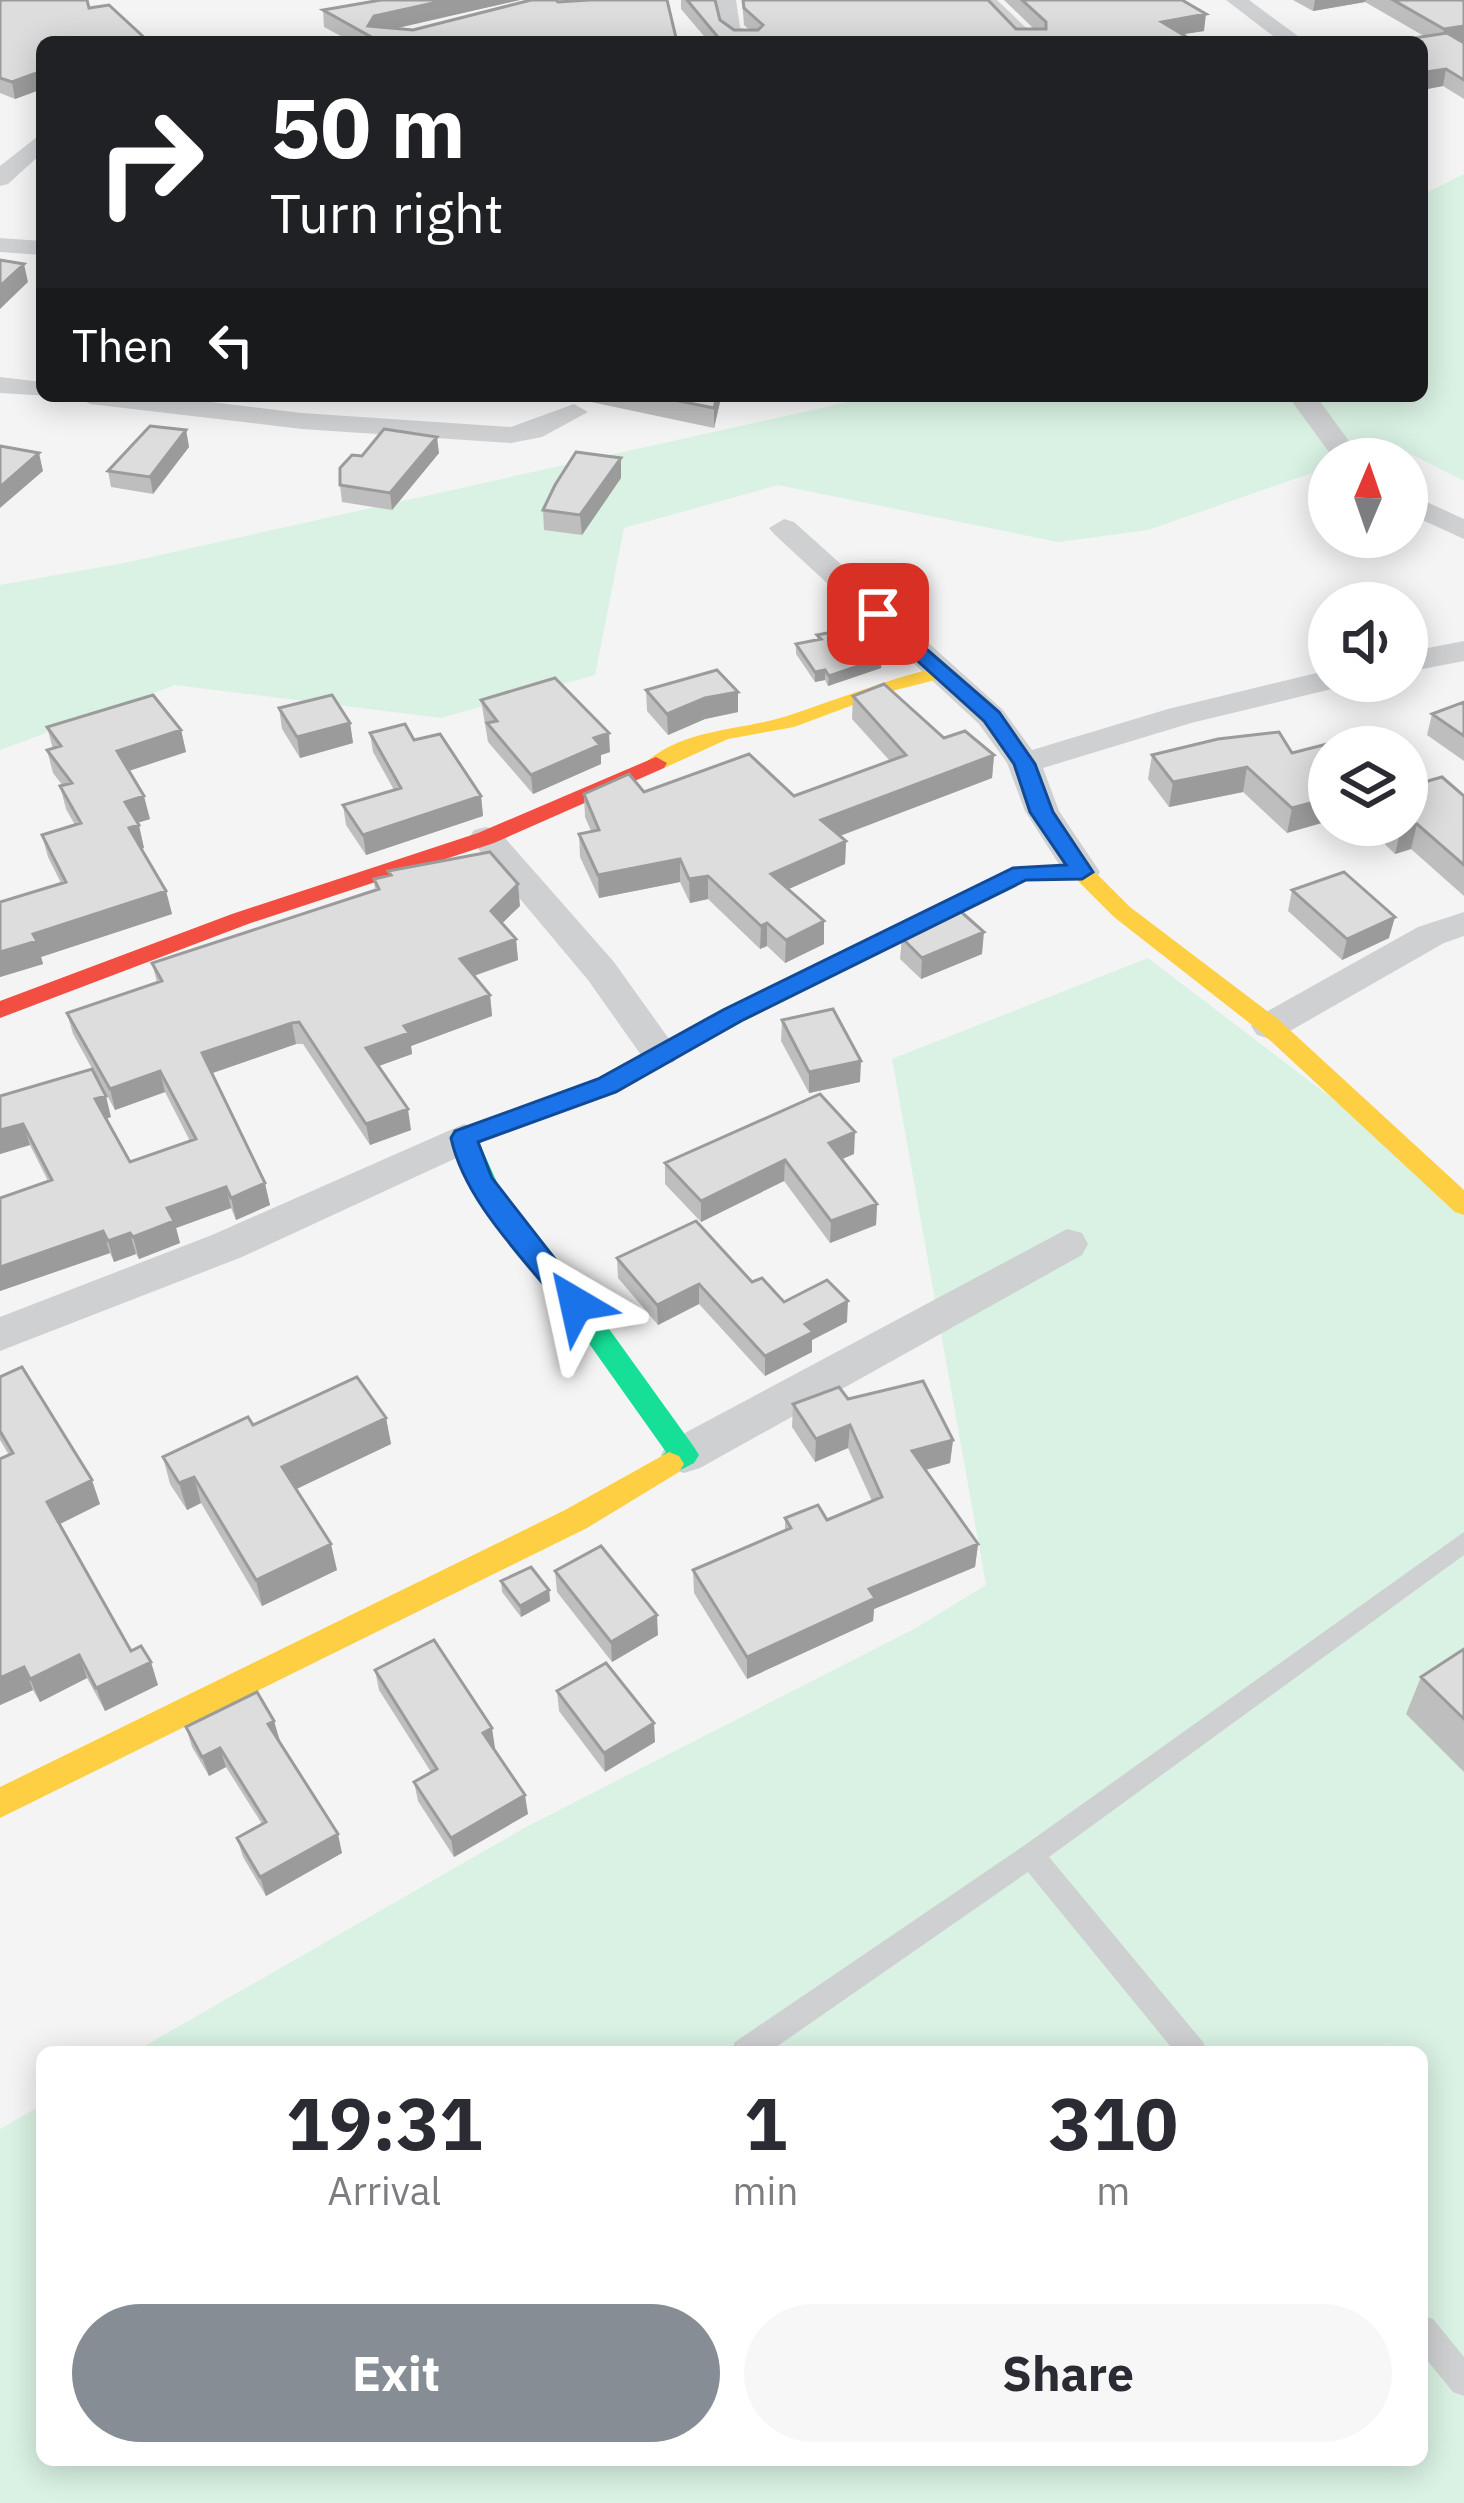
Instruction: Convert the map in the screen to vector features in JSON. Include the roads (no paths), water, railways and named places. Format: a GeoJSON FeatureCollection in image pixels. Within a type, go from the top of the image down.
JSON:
{"type":"FeatureCollection","features":[{"type":"Feature","properties":{"kind":"street"},"geometry":{"type":"LineString","coordinates":[[488,16],[566,0]]}},
{"type":"Feature","properties":{"kind":"street"},"geometry":{"type":"LineString","coordinates":[[726,0],[730,28],[740,36]]}},
{"type":"Feature","properties":{"kind":"street"},"geometry":{"type":"LineString","coordinates":[[985,0],[1024,36]]}},
{"type":"Feature","properties":{"kind":"street"},"geometry":{"type":"LineString","coordinates":[[1236,0],[1287,36]]}},
{"type":"Feature","properties":{"kind":"street"},"geometry":{"type":"LineString","coordinates":[[0,179],[36,146]]}},
{"type":"Feature","properties":{"kind":"street"},"geometry":{"type":"LineString","coordinates":[[0,245],[36,248]]}},
{"type":"Feature","properties":{"kind":"street"},"geometry":{"type":"LineString","coordinates":[[0,385],[36,389]]}},
{"type":"Feature","properties":{"kind":"street"},"geometry":{"type":"LineString","coordinates":[[141,402],[302,421],[511,435],[574,412]]}},
{"type":"Feature","properties":{"kind":"street"},"geometry":{"type":"LineString","coordinates":[[1306,402],[1333,438]]}},
{"type":"Feature","properties":{"kind":"street"},"geometry":{"type":"LineString","coordinates":[[1428,512],[1464,530]]}},
{"type":"Feature","properties":{"kind":"street"},"geometry":{"type":"LineString","coordinates":[[784,528],[991,717],[1024,764],[1042,812],[1082,872],[1122,912],[1270,1026],[1464,1205]]}},
{"type":"Feature","properties":{"kind":"street"},"geometry":{"type":"LineString","coordinates":[[1428,658],[1464,651]]}},
{"type":"Feature","properties":{"kind":"street"},"geometry":{"type":"LineString","coordinates":[[0,1010],[240,919],[486,838],[723,733],[787,723],[881,688],[940,673]]}},
{"type":"Feature","properties":{"kind":"street"},"geometry":{"type":"LineString","coordinates":[[1024,764],[1180,716],[1308,685]]}},
{"type":"Feature","properties":{"kind":"street"},"geometry":{"type":"LineString","coordinates":[[486,838],[601,971],[660,1053]]}},
{"type":"Feature","properties":{"kind":"street"},"geometry":{"type":"LineString","coordinates":[[0,1335],[227,1246],[464,1138],[607,1085],[660,1053],[1022,873],[1082,872]]}},
{"type":"Feature","properties":{"kind":"street"},"geometry":{"type":"LineString","coordinates":[[1270,1026],[1431,935],[1464,924]]}},
{"type":"Feature","properties":{"kind":"street"},"geometry":{"type":"LineString","coordinates":[[464,1138],[470,1163],[483,1185],[684,1455]]}},
{"type":"Feature","properties":{"kind":"street"},"geometry":{"type":"LineString","coordinates":[[0,1804],[576,1519],[1067,1244]]}},
{"type":"Feature","properties":{"kind":"lane"},"geometry":{"type":"LineString","coordinates":[[755,2046],[1030,1855],[1464,1542]]}},
{"type":"Feature","properties":{"kind":"lane"},"geometry":{"type":"LineString","coordinates":[[1030,1855],[1188,2046]]}},
{"type":"Feature","properties":{"kind":"lane"},"geometry":{"type":"LineString","coordinates":[[1428,2337],[1464,2381]]}}]}
